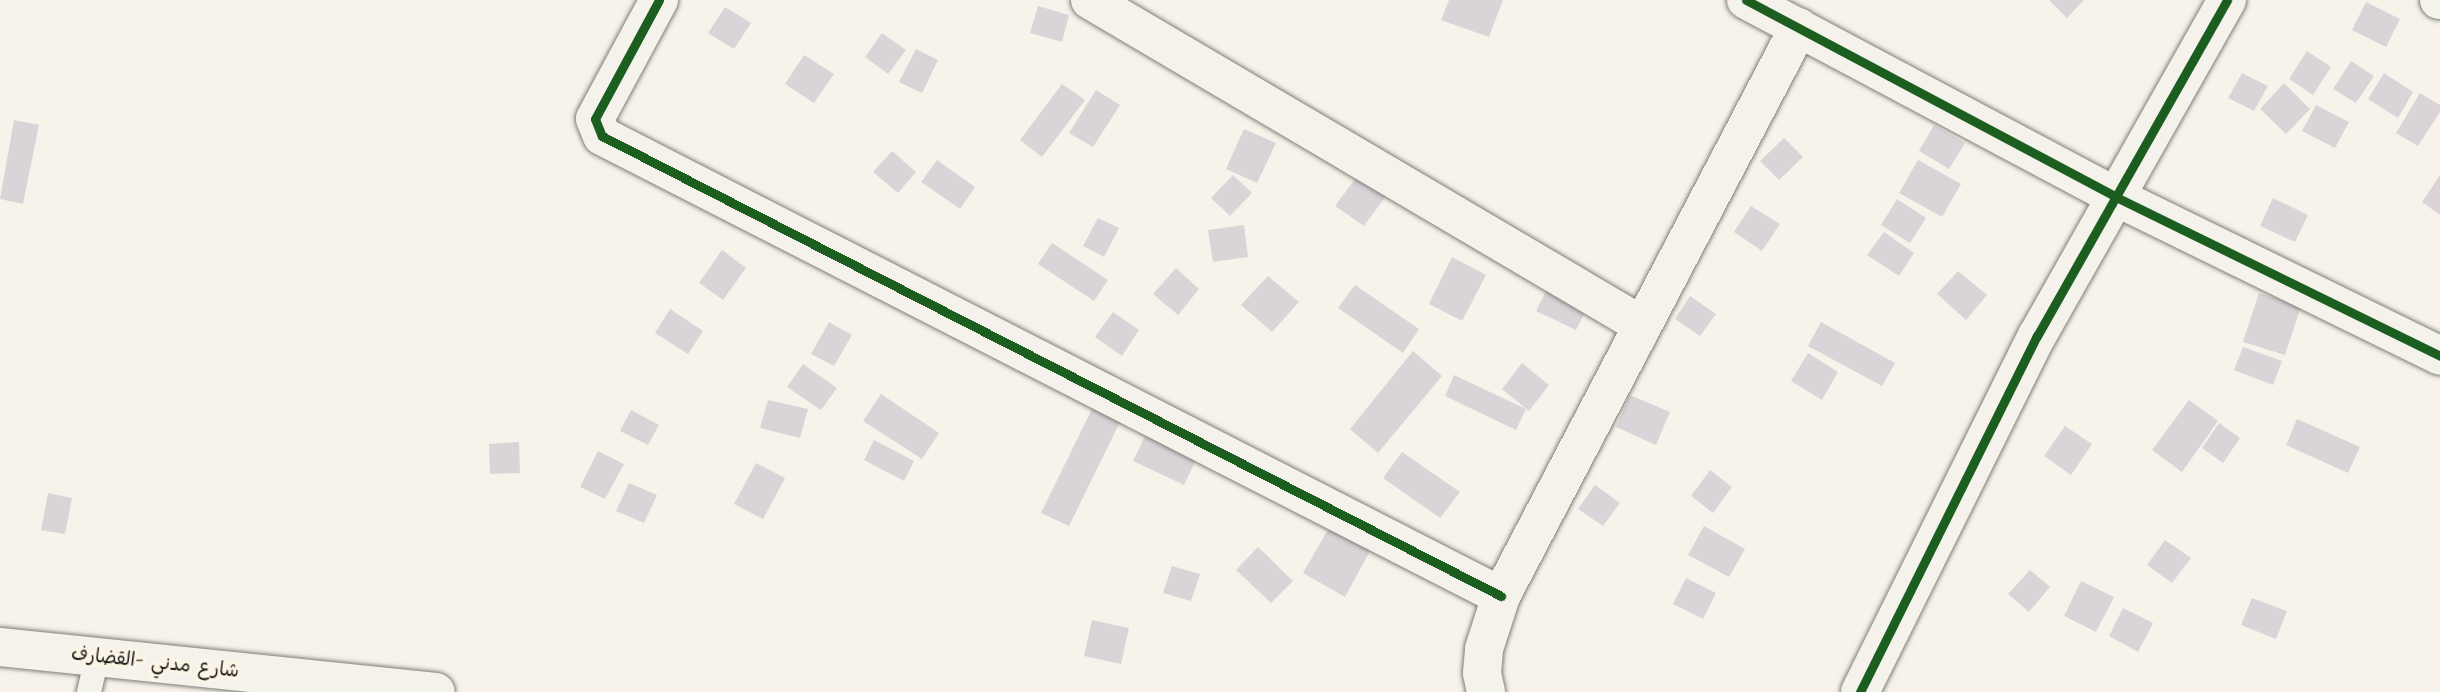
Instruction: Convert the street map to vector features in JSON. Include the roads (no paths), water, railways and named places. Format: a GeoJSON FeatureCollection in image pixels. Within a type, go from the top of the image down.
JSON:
{"type":"FeatureCollection","features":[{"type":"Feature","properties":{"kind":"main road"},"geometry":{"type":"LineString","coordinates":[[659,0],[595,119],[602,136],[1500,596]]}},
{"type":"Feature","properties":{"kind":"main road"},"geometry":{"type":"LineString","coordinates":[[1090,0],[1640,324]]}},
{"type":"Feature","properties":{"kind":"main road"},"geometry":{"type":"LineString","coordinates":[[1746,0],[2116,197],[2440,356]]}},
{"type":"Feature","properties":{"kind":"main road"},"geometry":{"type":"LineString","coordinates":[[1860,692],[2038,336],[2227,0]]}},
{"type":"Feature","properties":{"kind":"main road"},"geometry":{"type":"LineString","coordinates":[[1486,692],[1484,649],[1500,596],[1640,324],[1799,27]]}},
{"type":"Feature","properties":{"kind":"main road","name":"شارع مدني -القضارف"},"geometry":{"type":"LineString","coordinates":[[0,647],[93,675],[436,692]]}}]}
